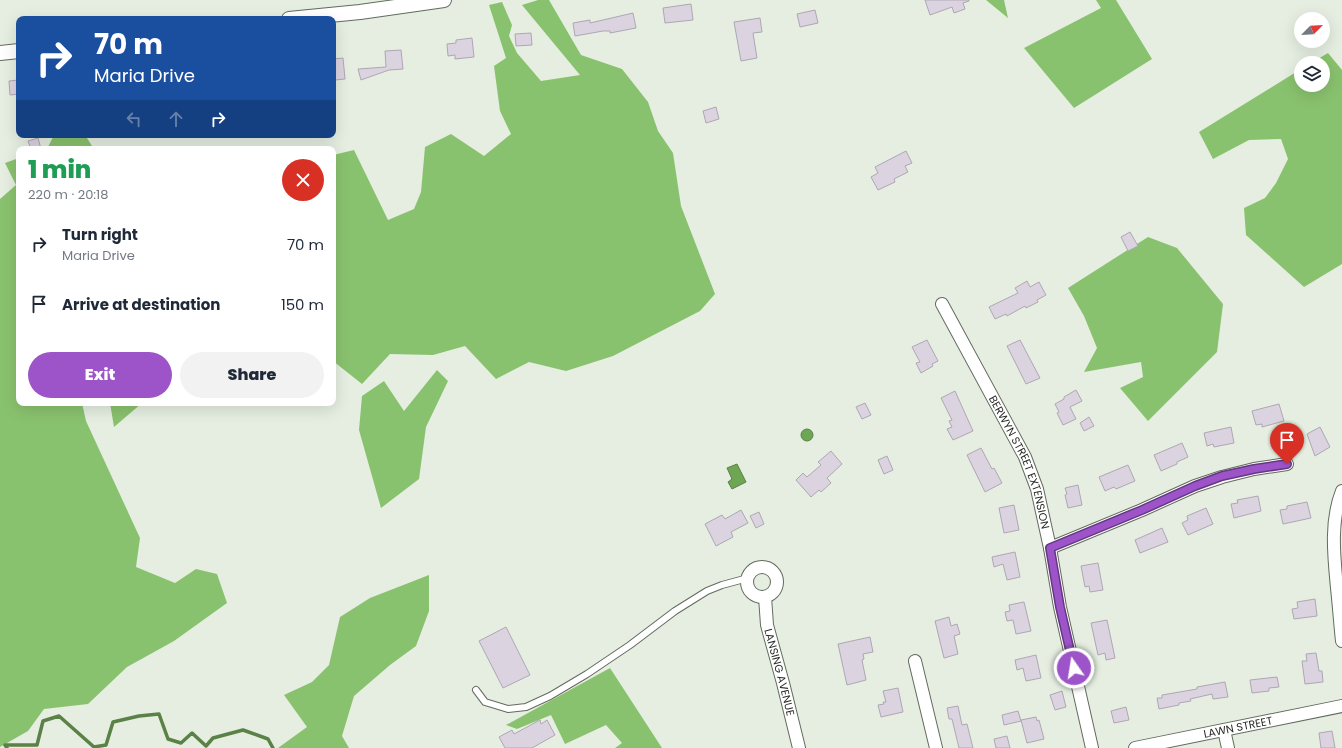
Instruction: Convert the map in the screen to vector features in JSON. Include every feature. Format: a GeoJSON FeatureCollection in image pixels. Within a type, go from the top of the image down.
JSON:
{"type":"FeatureCollection","features":[{"type":"Feature","properties":{"kind":"street"},"geometry":{"type":"LineString","coordinates":[[319,16],[360,12],[444,0]]}},
{"type":"Feature","properties":{"kind":"street"},"geometry":{"type":"LineString","coordinates":[[0,53],[16,51]]}},
{"type":"Feature","properties":{"kind":"street","name":"BERWYN STREET EXTENSION"},"geometry":{"type":"LineString","coordinates":[[942,304],[1025,457],[1037,489],[1050,548],[1060,607],[1092,748]]}},
{"type":"Feature","properties":{"kind":"street"},"geometry":{"type":"LineString","coordinates":[[1050,548],[1142,510],[1195,486],[1222,476],[1287,464]]}},
{"type":"Feature","properties":{"kind":"street"},"geometry":{"type":"LineString","coordinates":[[1342,490],[1337,507],[1334,536],[1335,563],[1342,634]]}},
{"type":"Feature","properties":{"kind":"street"},"geometry":{"type":"LineString","coordinates":[[758,567],[768,568],[776,575],[777,585],[773,593],[765,597],[755,595],[748,588],[748,578],[754,569],[758,567]]}},
{"type":"Feature","properties":{"kind":"street","name":"LANSING AVENUE"},"geometry":{"type":"LineString","coordinates":[[765,597],[767,625],[799,748]]}},
{"type":"Feature","properties":{"kind":"street"},"geometry":{"type":"LineString","coordinates":[[915,661],[936,748]]}},
{"type":"Feature","properties":{"kind":"street","name":"LAWN STREET"},"geometry":{"type":"LineString","coordinates":[[1135,748],[1342,706]]}},
{"type":"Feature","properties":{"kind":"street"},"geometry":{"type":"LineString","coordinates":[[1224,730],[1228,748]]}},
{"type":"Feature","properties":{"kind":"lane"},"geometry":{"type":"LineString","coordinates":[[476,690],[485,702],[508,709],[526,707],[550,696],[587,674],[630,645],[675,611],[707,591],[722,584],[748,578]]}},
{"type":"Feature","properties":{"kind":"shaded area"},"geometry":{"type":"Polygon","coordinates":[[[538,0],[549,0],[581,55],[622,69],[648,102],[658,131],[673,153],[681,206],[715,294],[700,311],[613,356],[566,371],[529,362],[496,379],[465,346],[433,355],[390,354],[362,384],[336,363],[336,154],[354,150],[388,220],[414,209],[421,192],[425,147],[451,134],[484,156],[511,134],[500,111],[494,66],[506,58],[489,5],[502,2],[512,25],[509,36],[517,53],[541,81],[580,75],[522,5],[538,0]]]}},
{"type":"Feature","properties":{"kind":"shaded area"},"geometry":{"type":"Polygon","coordinates":[[[986,0],[1004,0],[1008,18],[986,0]]]}},
{"type":"Feature","properties":{"kind":"shaded area"},"geometry":{"type":"Polygon","coordinates":[[[1096,0],[1116,0],[1152,59],[1074,108],[1024,48],[1101,8],[1096,0]]]}},
{"type":"Feature","properties":{"kind":"shaded area"},"geometry":{"type":"Polygon","coordinates":[[[1328,53],[1342,70],[1342,264],[1304,287],[1246,235],[1244,208],[1265,198],[1276,183],[1288,159],[1281,139],[1249,140],[1213,159],[1199,132],[1294,73],[1294,92],[1330,92],[1330,56],[1323,56],[1328,53]]]}},
{"type":"Feature","properties":{"kind":"shaded area"},"geometry":{"type":"Polygon","coordinates":[[[52,138],[87,138],[92,146],[48,146],[52,138]]]}},
{"type":"Feature","properties":{"kind":"shaded area"},"geometry":{"type":"Polygon","coordinates":[[[16,159],[16,185],[5,163],[16,159]]]}},
{"type":"Feature","properties":{"kind":"shaded area"},"geometry":{"type":"Polygon","coordinates":[[[16,185],[16,406],[83,406],[86,421],[140,538],[136,567],[175,583],[196,569],[217,574],[227,603],[174,641],[127,667],[88,704],[44,709],[28,731],[0,747],[0,199],[16,185]]]}},
{"type":"Feature","properties":{"kind":"shaded area"},"geometry":{"type":"Polygon","coordinates":[[[1148,237],[1177,248],[1223,304],[1217,352],[1148,421],[1120,388],[1143,377],[1141,362],[1084,372],[1097,348],[1084,316],[1068,288],[1148,237]]]}},
{"type":"Feature","properties":{"kind":"shaded area"},"geometry":{"type":"Polygon","coordinates":[[[437,370],[448,381],[426,427],[419,479],[381,508],[359,430],[362,396],[384,381],[404,411],[437,370]]]}},
{"type":"Feature","properties":{"kind":"shaded area"},"geometry":{"type":"Polygon","coordinates":[[[110,406],[138,406],[114,427],[110,406]]]}},
{"type":"Feature","properties":{"kind":"shaded area"},"geometry":{"type":"Polygon","coordinates":[[[805,429],[809,429],[813,435],[809,441],[805,441],[801,437],[801,433],[805,429]]]}},
{"type":"Feature","properties":{"kind":"shaded area"},"geometry":{"type":"Polygon","coordinates":[[[737,464],[746,482],[732,489],[728,482],[732,479],[727,468],[737,464]]]}},
{"type":"Feature","properties":{"kind":"shaded area"},"geometry":{"type":"Polygon","coordinates":[[[429,575],[429,611],[416,646],[390,665],[354,696],[342,736],[349,748],[278,748],[307,727],[284,695],[312,682],[329,665],[340,617],[370,598],[429,575]]]}},
{"type":"Feature","properties":{"kind":"shaded area"},"geometry":{"type":"Polygon","coordinates":[[[610,668],[662,748],[615,748],[622,743],[606,725],[565,744],[551,715],[517,729],[506,725],[610,668]]]}},
{"type":"Feature","properties":{"kind":"building"},"geometry":{"type":"Polygon","coordinates":[[[925,0],[969,1],[963,3],[965,9],[954,13],[952,7],[930,15],[925,0]]]}},
{"type":"Feature","properties":{"kind":"building"},"geometry":{"type":"Polygon","coordinates":[[[691,4],[693,20],[665,23],[663,8],[691,4]]]}},
{"type":"Feature","properties":{"kind":"building"},"geometry":{"type":"Polygon","coordinates":[[[815,10],[818,23],[800,27],[797,14],[815,10]]]}},
{"type":"Feature","properties":{"kind":"building"},"geometry":{"type":"Polygon","coordinates":[[[633,13],[636,28],[610,33],[610,31],[603,31],[575,36],[573,23],[590,20],[590,23],[633,13]]]}},
{"type":"Feature","properties":{"kind":"building"},"geometry":{"type":"Polygon","coordinates":[[[760,18],[762,32],[753,33],[757,58],[741,61],[734,22],[760,18]]]}},
{"type":"Feature","properties":{"kind":"building"},"geometry":{"type":"Polygon","coordinates":[[[531,33],[532,45],[516,46],[515,34],[531,33]]]}},
{"type":"Feature","properties":{"kind":"building"},"geometry":{"type":"Polygon","coordinates":[[[472,38],[474,57],[455,59],[455,55],[448,56],[447,44],[456,43],[456,40],[472,38]]]}},
{"type":"Feature","properties":{"kind":"building"},"geometry":{"type":"Polygon","coordinates":[[[401,50],[403,69],[389,70],[361,80],[358,69],[386,67],[385,51],[401,50]]]}},
{"type":"Feature","properties":{"kind":"building"},"geometry":{"type":"Polygon","coordinates":[[[343,58],[345,79],[336,80],[336,59],[343,58]]]}},
{"type":"Feature","properties":{"kind":"building"},"geometry":{"type":"Polygon","coordinates":[[[16,80],[16,94],[10,95],[9,81],[16,80]]]}},
{"type":"Feature","properties":{"kind":"building"},"geometry":{"type":"Polygon","coordinates":[[[716,107],[719,119],[706,123],[703,111],[716,107]]]}},
{"type":"Feature","properties":{"kind":"building"},"geometry":{"type":"Polygon","coordinates":[[[38,138],[40,146],[30,146],[28,141],[38,138]]]}},
{"type":"Feature","properties":{"kind":"building"},"geometry":{"type":"Polygon","coordinates":[[[906,151],[912,163],[905,166],[908,172],[894,179],[895,182],[878,190],[871,177],[878,173],[875,167],[906,151]]]}},
{"type":"Feature","properties":{"kind":"building"},"geometry":{"type":"Polygon","coordinates":[[[1130,232],[1138,246],[1128,251],[1121,237],[1130,232]]]}},
{"type":"Feature","properties":{"kind":"building"},"geometry":{"type":"Polygon","coordinates":[[[1027,281],[1030,287],[1039,282],[1046,295],[1037,300],[1038,302],[1026,308],[1025,306],[1007,316],[1006,314],[995,319],[989,307],[1018,293],[1015,288],[1027,281]]]}},
{"type":"Feature","properties":{"kind":"building"},"geometry":{"type":"Polygon","coordinates":[[[927,340],[938,361],[932,364],[933,366],[921,373],[916,363],[920,362],[912,347],[927,340]]]}},
{"type":"Feature","properties":{"kind":"building"},"geometry":{"type":"Polygon","coordinates":[[[1020,340],[1040,378],[1026,384],[1007,346],[1020,340]]]}},
{"type":"Feature","properties":{"kind":"building"},"geometry":{"type":"Polygon","coordinates":[[[1076,390],[1082,401],[1070,407],[1076,419],[1063,425],[1057,413],[1059,412],[1055,404],[1076,390]]]}},
{"type":"Feature","properties":{"kind":"building"},"geometry":{"type":"Polygon","coordinates":[[[955,391],[973,431],[953,440],[947,429],[952,427],[949,421],[952,420],[941,398],[955,391]]]}},
{"type":"Feature","properties":{"kind":"building"},"geometry":{"type":"Polygon","coordinates":[[[865,403],[871,415],[862,419],[856,407],[865,403]]]}},
{"type":"Feature","properties":{"kind":"building"},"geometry":{"type":"Polygon","coordinates":[[[1279,404],[1284,421],[1262,427],[1262,424],[1256,425],[1252,411],[1279,404]]]}},
{"type":"Feature","properties":{"kind":"building"},"geometry":{"type":"Polygon","coordinates":[[[1089,417],[1094,426],[1084,431],[1080,423],[1089,417]]]}},
{"type":"Feature","properties":{"kind":"building"},"geometry":{"type":"Polygon","coordinates":[[[1231,427],[1234,443],[1214,447],[1213,444],[1207,446],[1204,433],[1231,427]]]}},
{"type":"Feature","properties":{"kind":"building"},"geometry":{"type":"Polygon","coordinates":[[[1320,427],[1330,447],[1315,456],[1307,434],[1320,427]]]}},
{"type":"Feature","properties":{"kind":"building"},"geometry":{"type":"Polygon","coordinates":[[[1182,443],[1188,457],[1161,471],[1154,455],[1182,443]]]}},
{"type":"Feature","properties":{"kind":"building"},"geometry":{"type":"Polygon","coordinates":[[[981,448],[992,469],[994,468],[1002,483],[985,492],[967,455],[981,448]]]}},
{"type":"Feature","properties":{"kind":"building"},"geometry":{"type":"Polygon","coordinates":[[[831,451],[842,464],[827,478],[831,483],[821,492],[819,490],[811,497],[796,480],[803,473],[807,477],[821,465],[818,462],[831,451]]]}},
{"type":"Feature","properties":{"kind":"building"},"geometry":{"type":"Polygon","coordinates":[[[887,456],[893,470],[884,474],[878,460],[887,456]]]}},
{"type":"Feature","properties":{"kind":"building"},"geometry":{"type":"Polygon","coordinates":[[[1128,465],[1135,481],[1116,489],[1114,487],[1105,491],[1099,477],[1128,465]]]}},
{"type":"Feature","properties":{"kind":"building"},"geometry":{"type":"Polygon","coordinates":[[[1078,485],[1082,505],[1068,508],[1065,488],[1078,485]]]}},
{"type":"Feature","properties":{"kind":"building"},"geometry":{"type":"Polygon","coordinates":[[[1258,496],[1261,511],[1234,518],[1231,504],[1238,503],[1237,500],[1258,496]]]}},
{"type":"Feature","properties":{"kind":"building"},"geometry":{"type":"Polygon","coordinates":[[[1307,502],[1311,518],[1283,524],[1280,510],[1287,509],[1287,506],[1307,502]]]}},
{"type":"Feature","properties":{"kind":"building"},"geometry":{"type":"Polygon","coordinates":[[[1014,505],[1019,530],[1004,533],[999,508],[1014,505]]]}},
{"type":"Feature","properties":{"kind":"building"},"geometry":{"type":"Polygon","coordinates":[[[1206,508],[1213,524],[1188,535],[1182,523],[1188,520],[1187,516],[1206,508]]]}},
{"type":"Feature","properties":{"kind":"building"},"geometry":{"type":"Polygon","coordinates":[[[741,510],[748,523],[731,532],[733,537],[716,546],[705,524],[722,515],[725,519],[741,510]]]}},
{"type":"Feature","properties":{"kind":"building"},"geometry":{"type":"Polygon","coordinates":[[[759,512],[764,524],[756,528],[750,516],[759,512]]]}},
{"type":"Feature","properties":{"kind":"building"},"geometry":{"type":"Polygon","coordinates":[[[1162,528],[1168,542],[1140,553],[1135,540],[1162,528]]]}},
{"type":"Feature","properties":{"kind":"building"},"geometry":{"type":"Polygon","coordinates":[[[1015,552],[1020,577],[1007,580],[1003,564],[994,567],[992,557],[1015,552]]]}},
{"type":"Feature","properties":{"kind":"building"},"geometry":{"type":"Polygon","coordinates":[[[1098,563],[1103,590],[1090,592],[1089,586],[1085,587],[1081,566],[1098,563]]]}},
{"type":"Feature","properties":{"kind":"building"},"geometry":{"type":"Polygon","coordinates":[[[1315,599],[1317,616],[1294,619],[1292,609],[1298,608],[1297,602],[1315,599]]]}},
{"type":"Feature","properties":{"kind":"building"},"geometry":{"type":"Polygon","coordinates":[[[1024,602],[1031,631],[1016,634],[1013,620],[1007,621],[1005,612],[1010,611],[1009,605],[1024,602]]]}},
{"type":"Feature","properties":{"kind":"building"},"geometry":{"type":"Polygon","coordinates":[[[949,617],[951,626],[957,624],[960,634],[954,636],[958,654],[944,658],[935,621],[949,617]]]}},
{"type":"Feature","properties":{"kind":"building"},"geometry":{"type":"Polygon","coordinates":[[[1107,620],[1115,658],[1106,660],[1105,653],[1098,655],[1091,623],[1107,620]]]}},
{"type":"Feature","properties":{"kind":"building"},"geometry":{"type":"Polygon","coordinates":[[[506,627],[530,675],[503,688],[479,641],[506,627]]]}},
{"type":"Feature","properties":{"kind":"building"},"geometry":{"type":"Polygon","coordinates":[[[870,637],[873,652],[863,654],[864,659],[862,660],[866,680],[847,685],[838,644],[870,637]]]}},
{"type":"Feature","properties":{"kind":"building"},"geometry":{"type":"Polygon","coordinates":[[[1316,653],[1319,671],[1322,671],[1323,682],[1305,684],[1302,661],[1307,661],[1306,654],[1316,653]]]}},
{"type":"Feature","properties":{"kind":"building"},"geometry":{"type":"Polygon","coordinates":[[[1036,655],[1041,678],[1026,681],[1023,668],[1017,670],[1015,660],[1036,655]]]}},
{"type":"Feature","properties":{"kind":"building"},"geometry":{"type":"Polygon","coordinates":[[[1277,677],[1279,687],[1269,688],[1269,691],[1252,693],[1250,680],[1277,677]]]}},
{"type":"Feature","properties":{"kind":"building"},"geometry":{"type":"Polygon","coordinates":[[[1225,682],[1228,697],[1213,699],[1212,694],[1190,699],[1191,701],[1179,703],[1179,705],[1159,709],[1157,698],[1162,698],[1162,695],[1225,682]]]}},
{"type":"Feature","properties":{"kind":"building"},"geometry":{"type":"Polygon","coordinates":[[[898,688],[903,712],[881,717],[878,705],[886,702],[883,691],[898,688]]]}},
{"type":"Feature","properties":{"kind":"building"},"geometry":{"type":"Polygon","coordinates":[[[1062,691],[1066,707],[1055,710],[1050,695],[1062,691]]]}},
{"type":"Feature","properties":{"kind":"building"},"geometry":{"type":"Polygon","coordinates":[[[958,706],[962,725],[967,724],[973,748],[959,748],[952,719],[949,719],[947,708],[958,706]]]}},
{"type":"Feature","properties":{"kind":"building"},"geometry":{"type":"Polygon","coordinates":[[[1126,707],[1129,720],[1114,723],[1111,711],[1126,707]]]}},
{"type":"Feature","properties":{"kind":"building"},"geometry":{"type":"Polygon","coordinates":[[[1018,711],[1021,721],[1004,725],[1002,715],[1018,711]]]}},
{"type":"Feature","properties":{"kind":"building"},"geometry":{"type":"Polygon","coordinates":[[[1036,717],[1037,721],[1039,720],[1044,739],[1027,743],[1021,720],[1036,717]]]}},
{"type":"Feature","properties":{"kind":"building"},"geometry":{"type":"Polygon","coordinates":[[[540,720],[541,724],[547,720],[555,735],[532,748],[505,748],[499,737],[512,730],[514,734],[540,720]]]}},
{"type":"Feature","properties":{"kind":"building"},"geometry":{"type":"Polygon","coordinates":[[[1332,731],[1335,748],[1321,748],[1319,733],[1332,731]]]}},
{"type":"Feature","properties":{"kind":"building"},"geometry":{"type":"Polygon","coordinates":[[[1007,736],[1010,748],[996,748],[994,739],[1007,736]]]}},
{"type":"Feature","properties":{"kind":"waterway"},"geometry":{"type":"LineString","coordinates":[[7,748],[5,745],[37,745],[43,721],[59,716],[94,747],[106,745],[113,722],[139,716],[159,714],[168,739],[181,743],[192,733],[206,746],[213,738],[243,730],[268,739],[273,748]]}},
{"type":"Feature","properties":{"kind":"route"},"geometry":{"type":"LineString","coordinates":[[1074,668],[1060,607],[1050,548],[1142,510],[1195,486],[1222,476],[1287,464]]}}]}
